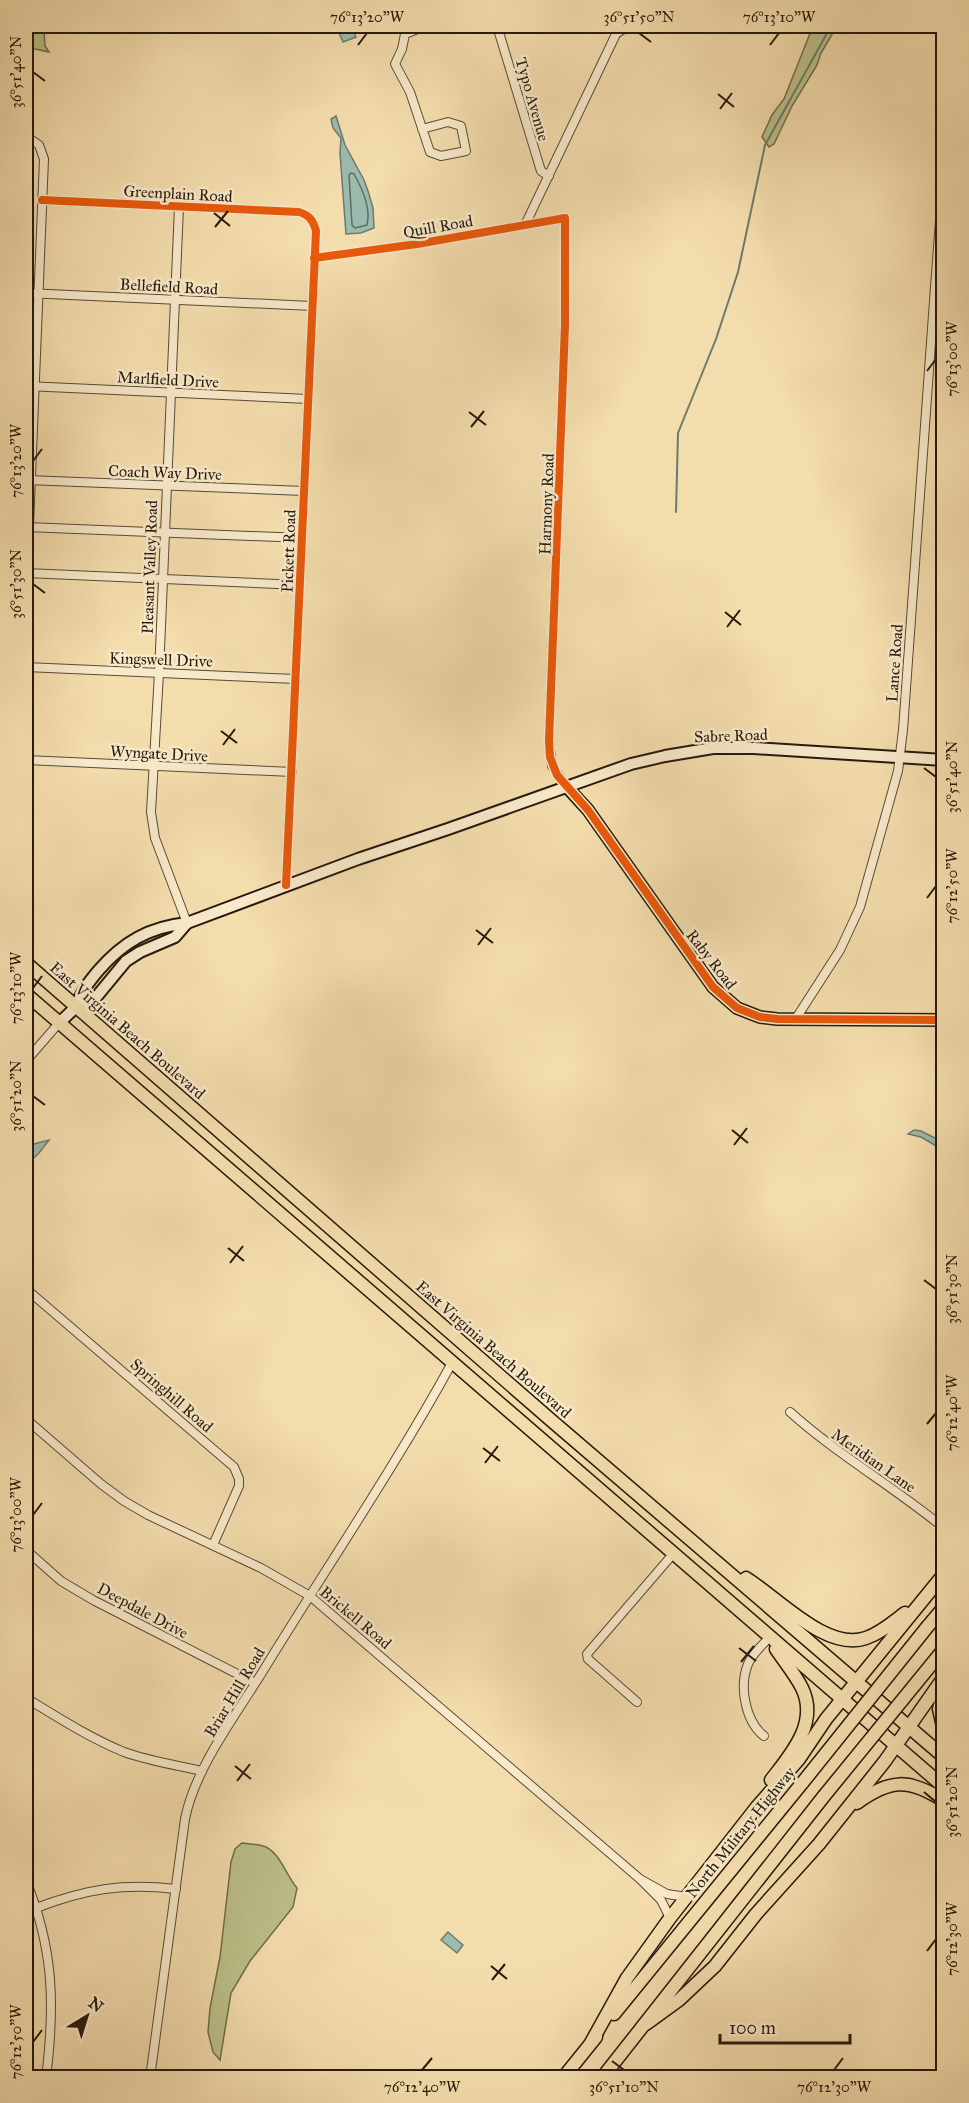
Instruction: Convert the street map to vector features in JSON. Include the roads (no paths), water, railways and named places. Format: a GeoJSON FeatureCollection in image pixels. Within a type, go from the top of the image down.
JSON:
{"type":"FeatureCollection","features":[{"type":"Feature","properties":{"kind":"main road","name":"East Virginia Beach Boulevard"},"geometry":{"type":"LineString","coordinates":[[26,963],[552,1421],[944,1757]]}},
{"type":"Feature","properties":{"kind":"main road"},"geometry":{"type":"LineString","coordinates":[[26,994],[944,1787]]}},
{"type":"Feature","properties":{"kind":"main road"},"geometry":{"type":"LineString","coordinates":[[717,1561],[763,1589],[814,1628],[836,1639],[848,1641],[867,1638],[919,1604]]}},
{"type":"Feature","properties":{"kind":"main road"},"geometry":{"type":"LineString","coordinates":[[592,2041],[627,1978],[670,1918],[726,1846],[799,1759],[842,1699],[944,1574]]}},
{"type":"Feature","properties":{"kind":"main road","name":"North Military Highway"},"geometry":{"type":"LineString","coordinates":[[563,2078],[944,1607]]}},
{"type":"Feature","properties":{"kind":"main road"},"geometry":{"type":"LineString","coordinates":[[726,1846],[800,1741],[807,1719],[807,1707],[802,1687],[769,1638]]}},
{"type":"Feature","properties":{"kind":"main road"},"geometry":{"type":"LineString","coordinates":[[602,2078],[824,1796],[944,1649]]}},
{"type":"Feature","properties":{"kind":"main road"},"geometry":{"type":"LineString","coordinates":[[646,2024],[679,2000],[715,1966],[756,1914],[842,1815],[896,1745],[944,1677]]}},
{"type":"Feature","properties":{"kind":"main road"},"geometry":{"type":"LineString","coordinates":[[944,1690],[939,1709],[944,1731]]}},
{"type":"Feature","properties":{"kind":"main road"},"geometry":{"type":"LineString","coordinates":[[842,1815],[873,1792],[894,1784],[915,1785],[944,1801]]}},
{"type":"Feature","properties":{"kind":"street"},"geometry":{"type":"LineString","coordinates":[[422,129],[448,122],[461,126],[466,151],[441,156],[430,152],[422,129],[410,92],[395,64],[402,49],[405,34],[425,26]]}},
{"type":"Feature","properties":{"kind":"street","name":"Typo Avenue"},"geometry":{"type":"LineString","coordinates":[[497,26],[541,171],[549,176]]}},
{"type":"Feature","properties":{"kind":"street","name":"Typo Avenue"},"geometry":{"type":"LineString","coordinates":[[526,223],[616,34],[625,28],[638,26]]}},
{"type":"Feature","properties":{"kind":"street"},"geometry":{"type":"LineString","coordinates":[[26,135],[36,142],[44,159],[38,294],[30,387],[26,599]]}},
{"type":"Feature","properties":{"kind":"street","name":"Lance Road"},"geometry":{"type":"LineString","coordinates":[[795,1020],[840,950],[860,907],[898,771],[939,287],[944,167]]}},
{"type":"Feature","properties":{"kind":"street","name":"Greenplain Road"},"geometry":{"type":"LineString","coordinates":[[42,200],[298,212],[310,218]]}},
{"type":"Feature","properties":{"kind":"street","name":"Pleasant Valley Road"},"geometry":{"type":"LineString","coordinates":[[179,207],[152,822],[155,838],[187,923]]}},
{"type":"Feature","properties":{"kind":"street","name":"Pickett Road"},"geometry":{"type":"LineString","coordinates":[[286,885],[316,231],[310,218]]}},
{"type":"Feature","properties":{"kind":"street","name":"Quill Road"},"geometry":{"type":"LineString","coordinates":[[315,258],[417,244],[526,223],[565,218]]}},
{"type":"Feature","properties":{"kind":"street","name":"Harmony Road"},"geometry":{"type":"LineString","coordinates":[[565,218],[565,326],[549,741],[552,766],[566,786]]}},
{"type":"Feature","properties":{"kind":"street","name":"Bellefield Road"},"geometry":{"type":"LineString","coordinates":[[26,293],[312,306]]}},
{"type":"Feature","properties":{"kind":"street","name":"Marlfield Drive"},"geometry":{"type":"LineString","coordinates":[[30,387],[308,399]]}},
{"type":"Feature","properties":{"kind":"street","name":"Coach Way Drive"},"geometry":{"type":"LineString","coordinates":[[28,480],[304,491]]}},
{"type":"Feature","properties":{"kind":"street"},"geometry":{"type":"LineString","coordinates":[[27,527],[302,538]]}},
{"type":"Feature","properties":{"kind":"street"},"geometry":{"type":"LineString","coordinates":[[26,573],[300,585]]}},
{"type":"Feature","properties":{"kind":"street","name":"Kingswell Drive"},"geometry":{"type":"LineString","coordinates":[[26,667],[296,679]]}},
{"type":"Feature","properties":{"kind":"street","name":"Sabre Road"},"geometry":{"type":"LineString","coordinates":[[566,786],[631,764],[713,748],[754,748],[944,760]]}},
{"type":"Feature","properties":{"kind":"street","name":"Wyngate Drive"},"geometry":{"type":"LineString","coordinates":[[26,760],[292,772]]}},
{"type":"Feature","properties":{"kind":"street"},"geometry":{"type":"LineString","coordinates":[[26,1061],[76,1007],[93,1001],[126,961],[140,952],[175,938],[187,923],[286,885],[566,786]]}},
{"type":"Feature","properties":{"kind":"street","name":"Raby Road"},"geometry":{"type":"LineString","coordinates":[[566,786],[588,810],[702,973],[725,999],[742,1010],[760,1017],[795,1020],[944,1020]]}},
{"type":"Feature","properties":{"kind":"street","name":"Springhill Road"},"geometry":{"type":"LineString","coordinates":[[26,1290],[234,1467],[238,1473],[239,1486],[213,1545]]}},
{"type":"Feature","properties":{"kind":"street","name":"Briar Hill Road"},"geometry":{"type":"LineString","coordinates":[[150,2078],[189,1803],[202,1771],[453,1361]]}},
{"type":"Feature","properties":{"kind":"street","name":"Meridian Lane"},"geometry":{"type":"LineString","coordinates":[[790,1412],[827,1444],[944,1528]]}},
{"type":"Feature","properties":{"kind":"street","name":"Brickell Road"},"geometry":{"type":"LineString","coordinates":[[26,1419],[124,1501],[148,1515],[285,1581],[310,1596],[640,1879],[661,1900],[670,1918]]}},
{"type":"Feature","properties":{"kind":"street","name":"Deepdale Drive"},"geometry":{"type":"LineString","coordinates":[[26,1550],[61,1581],[93,1600],[255,1683]]}},
{"type":"Feature","properties":{"kind":"street"},"geometry":{"type":"LineString","coordinates":[[637,1702],[588,1659],[587,1654],[673,1554]]}},
{"type":"Feature","properties":{"kind":"street"},"geometry":{"type":"LineString","coordinates":[[764,1736],[753,1725],[748,1715],[745,1680],[749,1662],[769,1638]]}},
{"type":"Feature","properties":{"kind":"street"},"geometry":{"type":"LineString","coordinates":[[26,1698],[87,1734],[125,1752],[202,1771]]}},
{"type":"Feature","properties":{"kind":"street","name":"Brickell Road"},"geometry":{"type":"LineString","coordinates":[[640,1879],[667,1894],[687,1896]]}},
{"type":"Feature","properties":{"kind":"street"},"geometry":{"type":"LineString","coordinates":[[26,1881],[36,1908],[49,1958],[52,1985],[51,2039],[46,2078]]}},
{"type":"Feature","properties":{"kind":"street"},"geometry":{"type":"LineString","coordinates":[[36,1908],[64,1898],[111,1887],[176,1890]]}},
{"type":"Feature","properties":{"kind":"water"},"geometry":{"type":"Polygon","coordinates":[[[336,26],[351,26],[356,37],[343,42],[336,26]]]}},
{"type":"Feature","properties":{"kind":"water"},"geometry":{"type":"Polygon","coordinates":[[[336,116],[345,145],[364,180],[373,208],[374,228],[361,233],[346,234],[341,138],[333,128],[331,119],[336,116]]]}},
{"type":"Feature","properties":{"kind":"water"},"geometry":{"type":"Polygon","coordinates":[[[914,1130],[943,1142],[943,1150],[921,1137],[908,1134],[914,1130]]]}},
{"type":"Feature","properties":{"kind":"water"},"geometry":{"type":"Polygon","coordinates":[[[49,1140],[39,1153],[26,1165],[26,1146],[49,1140]]]}},
{"type":"Feature","properties":{"kind":"water"},"geometry":{"type":"Polygon","coordinates":[[[448,1932],[463,1945],[457,1953],[441,1940],[448,1932]]]}},
{"type":"Feature","properties":{"kind":"waterway"},"geometry":{"type":"LineString","coordinates":[[676,512],[678,433],[716,339],[738,272],[765,145],[831,26]]}}]}
